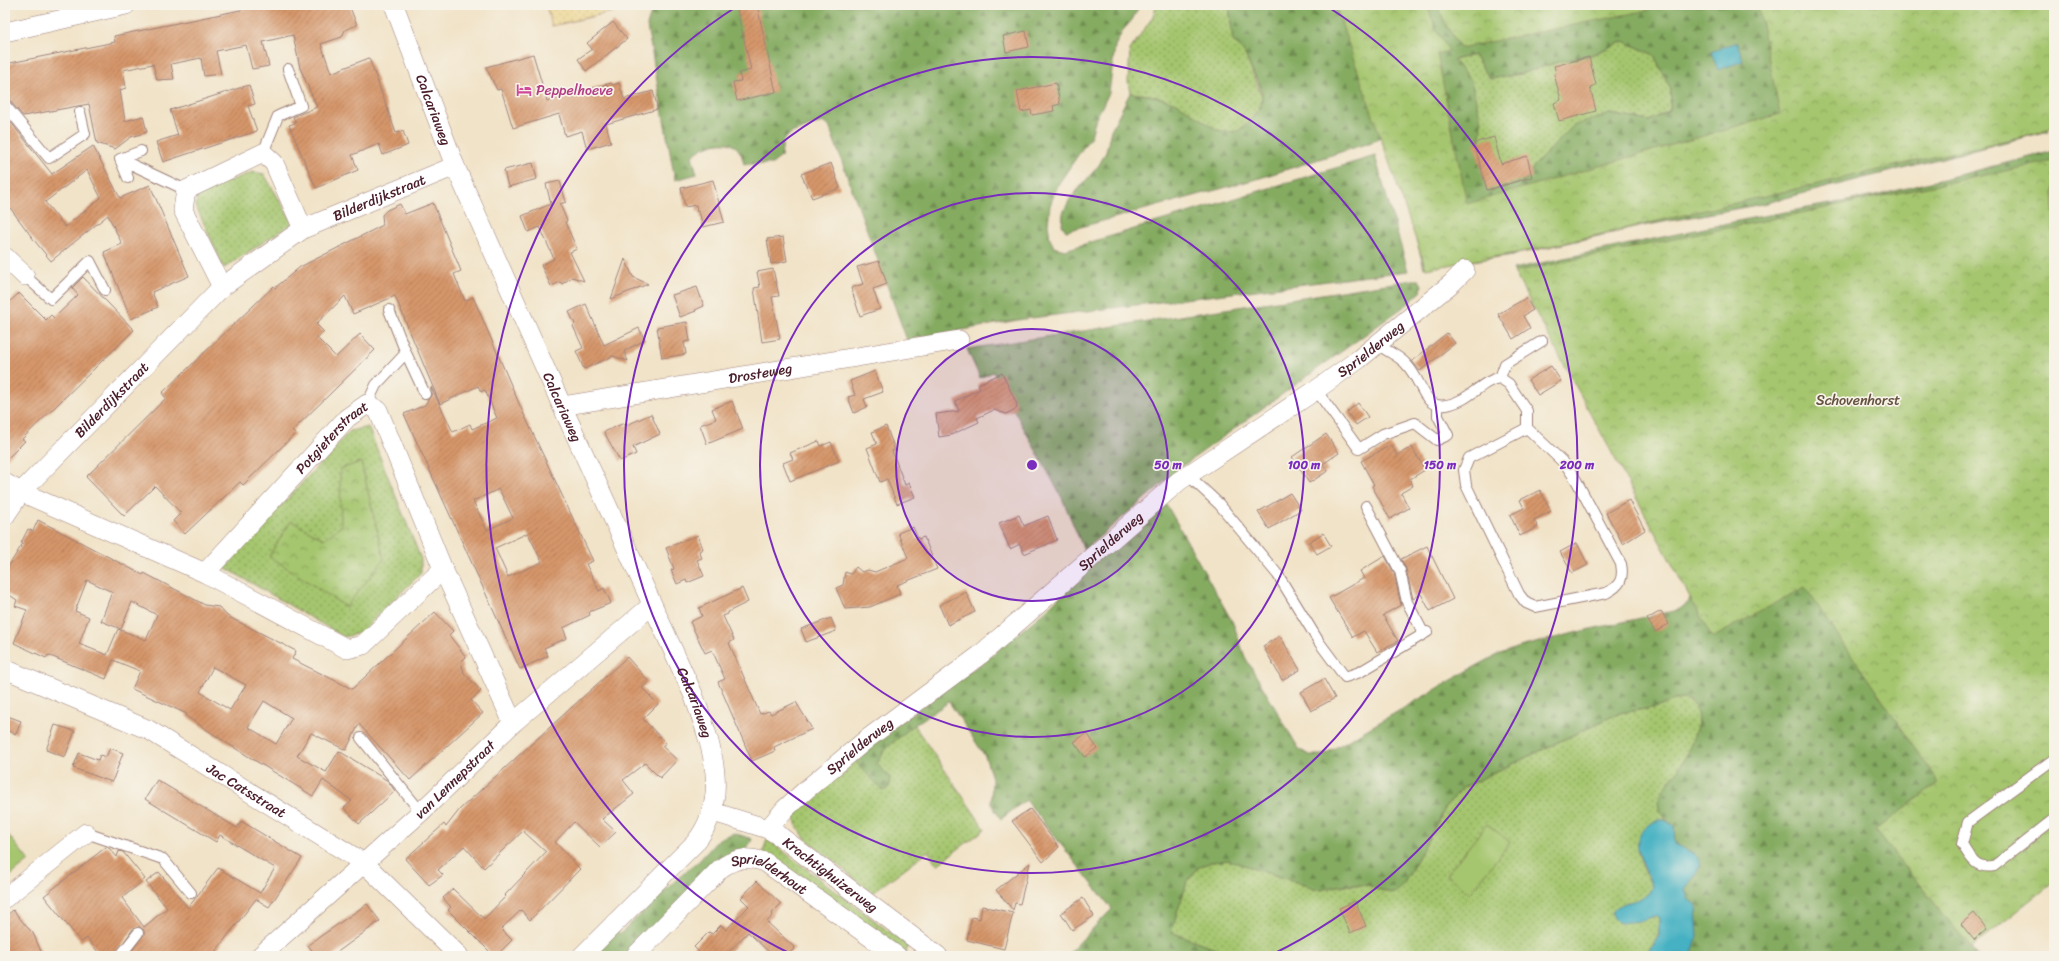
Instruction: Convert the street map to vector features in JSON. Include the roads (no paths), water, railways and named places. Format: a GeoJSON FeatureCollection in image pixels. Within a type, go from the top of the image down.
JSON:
{"type":"FeatureCollection","features":[{"type":"Feature","properties":{"kind":"street"},"geometry":{"type":"LineString","coordinates":[[5,32],[126,5]]}},
{"type":"Feature","properties":{"kind":"street","name":"Calcariaweg"},"geometry":{"type":"LineString","coordinates":[[394,5],[456,166],[562,406],[693,694],[707,732],[715,766],[716,790],[713,812]]}},
{"type":"Feature","properties":{"kind":"street"},"geometry":{"type":"LineString","coordinates":[[222,287],[183,210],[186,190],[264,152],[274,163],[303,229]]}},
{"type":"Feature","properties":{"kind":"street","name":"Bilderdijkstraat"},"geometry":{"type":"LineString","coordinates":[[5,516],[21,492],[222,287],[303,229],[456,166]]}},
{"type":"Feature","properties":{"kind":"street"},"geometry":{"type":"LineString","coordinates":[[5,257],[25,276]]}},
{"type":"Feature","properties":{"kind":"street","name":"Sprielderweg"},"geometry":{"type":"LineString","coordinates":[[768,829],[785,809],[807,789],[867,739],[980,655],[1179,482],[1316,390],[1378,344],[1465,270]]}},
{"type":"Feature","properties":{"kind":"street","name":"Drosteweg"},"geometry":{"type":"LineString","coordinates":[[562,406],[959,340]]}},
{"type":"Feature","properties":{"kind":"street","name":"Potgieterstraat"},"geometry":{"type":"LineString","coordinates":[[205,573],[346,418],[367,404],[378,410],[443,569],[513,723]]}},
{"type":"Feature","properties":{"kind":"street"},"geometry":{"type":"LineString","coordinates":[[5,482],[21,492],[205,573],[347,649],[363,645],[443,569]]}},
{"type":"Feature","properties":{"kind":"street","name":"van Lennepstraat"},"geometry":{"type":"LineString","coordinates":[[260,956],[421,812],[513,723],[652,605]]}},
{"type":"Feature","properties":{"kind":"street","name":"Jac Catsstraat"},"geometry":{"type":"LineString","coordinates":[[5,670],[149,730],[364,863],[459,956]]}},
{"type":"Feature","properties":{"kind":"street"},"geometry":{"type":"LineString","coordinates":[[582,956],[695,843],[706,829],[713,812]]}},
{"type":"Feature","properties":{"kind":"street","name":"Krachtighuizerweg"},"geometry":{"type":"LineString","coordinates":[[713,812],[768,829],[809,856],[926,952]]}},
{"type":"Feature","properties":{"kind":"street"},"geometry":{"type":"LineString","coordinates":[[5,898],[86,833]]}},
{"type":"Feature","properties":{"kind":"street","name":"Sprielderhout"},"geometry":{"type":"LineString","coordinates":[[635,956],[720,869],[730,861],[741,858],[755,859],[765,862],[897,956]]}},
{"type":"Feature","properties":{"kind":"lane"},"geometry":{"type":"LineString","coordinates":[[264,152],[278,116],[301,106],[288,69]]}},
{"type":"Feature","properties":{"kind":"lane"},"geometry":{"type":"LineString","coordinates":[[5,105],[48,158],[85,134],[80,112]]}},
{"type":"Feature","properties":{"kind":"lane"},"geometry":{"type":"LineString","coordinates":[[120,159],[141,151]]}},
{"type":"Feature","properties":{"kind":"lane"},"geometry":{"type":"LineString","coordinates":[[120,159],[128,178]]}},
{"type":"Feature","properties":{"kind":"lane"},"geometry":{"type":"LineString","coordinates":[[120,159],[186,190]]}},
{"type":"Feature","properties":{"kind":"lane"},"geometry":{"type":"LineString","coordinates":[[25,276],[51,299],[90,261],[105,290]]}},
{"type":"Feature","properties":{"kind":"lane"},"geometry":{"type":"LineString","coordinates":[[389,310],[406,353],[425,394]]}},
{"type":"Feature","properties":{"kind":"lane"},"geometry":{"type":"LineString","coordinates":[[1500,378],[1505,364],[1542,341]]}},
{"type":"Feature","properties":{"kind":"lane"},"geometry":{"type":"LineString","coordinates":[[1378,344],[1406,363],[1427,399],[1432,404],[1438,406],[1446,406],[1458,401],[1492,380],[1500,378],[1509,384],[1527,411],[1527,428],[1566,465],[1576,480],[1621,564],[1623,574],[1621,582],[1616,588],[1606,593],[1535,607],[1526,603],[1519,594],[1466,485],[1464,470],[1469,458],[1527,428]]}},
{"type":"Feature","properties":{"kind":"lane"},"geometry":{"type":"LineString","coordinates":[[367,404],[376,386],[406,353]]}},
{"type":"Feature","properties":{"kind":"lane"},"geometry":{"type":"LineString","coordinates":[[1316,390],[1359,449],[1383,434],[1415,424],[1437,440],[1448,435],[1438,416],[1438,406]]}},
{"type":"Feature","properties":{"kind":"lane"},"geometry":{"type":"LineString","coordinates":[[1188,475],[1219,504],[1278,576],[1319,642],[1345,677],[1360,672],[1426,633],[1407,602],[1400,571],[1366,506]]}},
{"type":"Feature","properties":{"kind":"lane"},"geometry":{"type":"LineString","coordinates":[[361,738],[421,812]]}},
{"type":"Feature","properties":{"kind":"lane"},"geometry":{"type":"LineString","coordinates":[[2054,759],[1968,822],[1962,844],[1974,862],[1984,868],[1994,866],[2054,819]]}},
{"type":"Feature","properties":{"kind":"lane"},"geometry":{"type":"LineString","coordinates":[[86,833],[163,859],[191,893]]}},
{"type":"Feature","properties":{"kind":"lane"},"geometry":{"type":"LineString","coordinates":[[120,956],[138,933]]}},
{"type":"Feature","properties":{"kind":"water"},"geometry":{"type":"Polygon","coordinates":[[[1737,42],[1743,61],[1718,70],[1711,52],[1737,42]]]}},
{"type":"Feature","properties":{"kind":"water"},"geometry":{"type":"Polygon","coordinates":[[[1659,820],[1667,820],[1674,826],[1675,844],[1692,853],[1699,861],[1698,871],[1685,889],[1689,900],[1696,905],[1698,937],[1691,955],[1679,954],[1652,956],[1648,951],[1659,936],[1659,919],[1655,916],[1640,921],[1619,923],[1614,918],[1612,913],[1621,905],[1644,897],[1649,893],[1652,887],[1638,850],[1638,841],[1640,833],[1647,826],[1659,820]]]}},
{"type":"Feature","properties":{"kind":"place","name":"Peppelhoeve"},"geometry":{"type":"Point","coordinates":[524,90]}},
{"type":"Feature","properties":{"kind":"park label","name":"Schovenhorst"},"geometry":{"type":"Point","coordinates":[1858,400]}}]}
